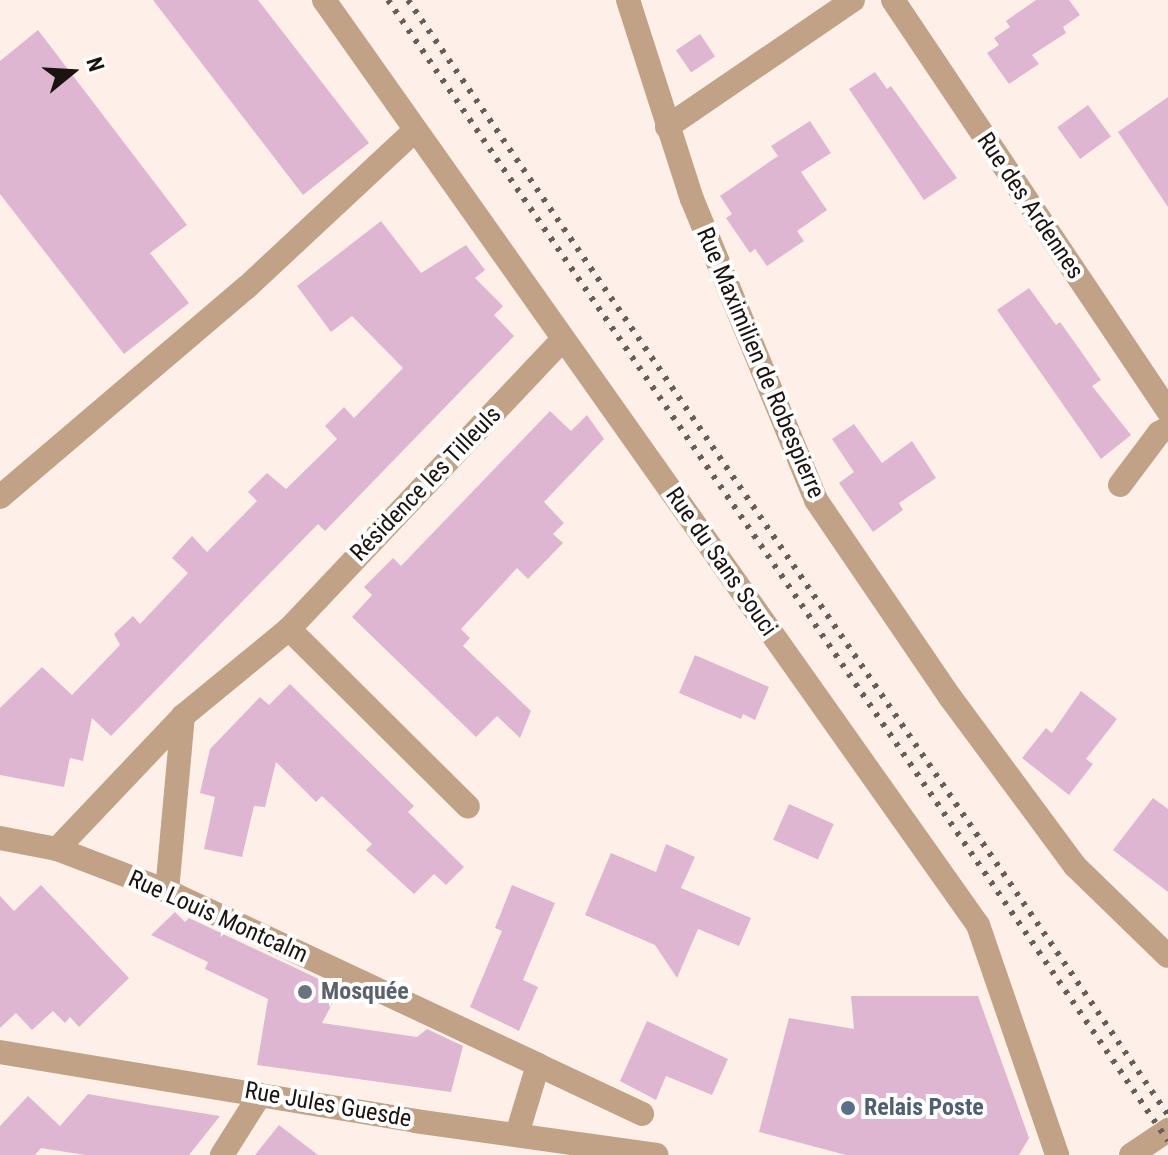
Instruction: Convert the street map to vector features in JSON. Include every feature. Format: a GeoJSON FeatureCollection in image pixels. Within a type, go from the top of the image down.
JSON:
{"type":"FeatureCollection","features":[{"type":"Feature","properties":{"kind":"street","name":"Rue du Sans Souci"},"geometry":{"type":"LineString","coordinates":[[324,0],[413,132],[436,158],[978,925],[1057,1155]]}},
{"type":"Feature","properties":{"kind":"street","name":"Rue Maximilien de Robespierre"},"geometry":{"type":"LineString","coordinates":[[628,0],[692,199],[816,500],[950,697],[1075,866],[1168,956]]}},
{"type":"Feature","properties":{"kind":"street"},"geometry":{"type":"LineString","coordinates":[[667,127],[853,0]]}},
{"type":"Feature","properties":{"kind":"street","name":"Rue des Ardennes"},"geometry":{"type":"LineString","coordinates":[[893,0],[1168,411]]}},
{"type":"Feature","properties":{"kind":"street"},"geometry":{"type":"LineString","coordinates":[[0,497],[247,287],[413,132]]}},
{"type":"Feature","properties":{"kind":"street","name":"Résidence les Tilleuls"},"geometry":{"type":"LineString","coordinates":[[57,849],[183,716],[289,629],[562,340]]}},
{"type":"Feature","properties":{"kind":"street"},"geometry":{"type":"LineString","coordinates":[[1120,485],[1159,433],[1168,428]]}},
{"type":"Feature","properties":{"kind":"street"},"geometry":{"type":"LineString","coordinates":[[289,629],[468,807]]}},
{"type":"Feature","properties":{"kind":"street"},"geometry":{"type":"LineString","coordinates":[[167,891],[183,716]]}},
{"type":"Feature","properties":{"kind":"street","name":"Rue Louis Montcalm"},"geometry":{"type":"LineString","coordinates":[[0,838],[57,849],[167,891],[642,1114]]}},
{"type":"Feature","properties":{"kind":"street","name":"Rue Jules Guesde"},"geometry":{"type":"LineString","coordinates":[[0,1052],[657,1155]]}},
{"type":"Feature","properties":{"kind":"street"},"geometry":{"type":"LineString","coordinates":[[517,1134],[538,1065]]}},
{"type":"Feature","properties":{"kind":"street"},"geometry":{"type":"LineString","coordinates":[[222,1155],[260,1095]]}},
{"type":"Feature","properties":{"kind":"street"},"geometry":{"type":"LineString","coordinates":[[1131,1155],[1168,1130]]}},
{"type":"Feature","properties":{"kind":"building"},"geometry":{"type":"Polygon","coordinates":[[[153,0],[258,0],[369,143],[303,195],[153,0]]]}},
{"type":"Feature","properties":{"kind":"building"},"geometry":{"type":"Polygon","coordinates":[[[1036,0],[1069,0],[1080,15],[1063,27],[1066,33],[1032,55],[1039,64],[1009,84],[987,53],[999,45],[994,38],[1010,27],[1006,21],[1036,0]]]}},
{"type":"Feature","properties":{"kind":"building"},"geometry":{"type":"Polygon","coordinates":[[[38,30],[187,225],[150,253],[189,303],[124,354],[0,194],[0,61],[38,30]]]}},
{"type":"Feature","properties":{"kind":"building"},"geometry":{"type":"Polygon","coordinates":[[[700,34],[715,56],[691,73],[676,50],[700,34]]]}},
{"type":"Feature","properties":{"kind":"building"},"geometry":{"type":"Polygon","coordinates":[[[875,72],[887,89],[891,86],[957,178],[924,200],[849,89],[875,72]]]}},
{"type":"Feature","properties":{"kind":"building"},"geometry":{"type":"Polygon","coordinates":[[[1168,97],[1168,207],[1118,132],[1168,97]]]}},
{"type":"Feature","properties":{"kind":"building"},"geometry":{"type":"Polygon","coordinates":[[[1088,105],[1111,137],[1080,159],[1057,127],[1088,105]]]}},
{"type":"Feature","properties":{"kind":"building"},"geometry":{"type":"Polygon","coordinates":[[[810,121],[831,153],[801,172],[827,210],[797,231],[804,241],[767,266],[755,249],[750,253],[726,218],[732,214],[720,196],[778,156],[771,146],[810,121]]]}},
{"type":"Feature","properties":{"kind":"building"},"geometry":{"type":"Polygon","coordinates":[[[381,221],[421,273],[466,245],[485,270],[475,278],[503,306],[494,315],[514,336],[325,531],[318,524],[111,736],[92,718],[83,761],[70,758],[64,787],[0,775],[0,708],[42,667],[72,695],[120,645],[114,634],[133,616],[140,624],[188,573],[172,558],[192,536],[207,552],[257,501],[248,492],[267,473],[286,489],[337,439],[325,426],[344,407],[354,418],[403,368],[352,316],[331,332],[297,286],[381,221]]]}},
{"type":"Feature","properties":{"kind":"building"},"geometry":{"type":"Polygon","coordinates":[[[1029,288],[1056,325],[1060,322],[1101,380],[1092,386],[1131,435],[1101,459],[997,310],[1029,288]]]}},
{"type":"Feature","properties":{"kind":"building"},"geometry":{"type":"Polygon","coordinates":[[[550,411],[571,431],[587,415],[604,439],[544,502],[564,523],[553,534],[563,543],[528,579],[517,568],[461,629],[470,638],[463,646],[531,711],[520,738],[497,716],[476,737],[352,617],[372,595],[364,587],[393,558],[401,566],[550,411]]]}},
{"type":"Feature","properties":{"kind":"building"},"geometry":{"type":"Polygon","coordinates":[[[854,424],[882,463],[912,441],[936,478],[899,503],[903,510],[873,532],[839,483],[854,472],[832,439],[854,424]]]}},
{"type":"Feature","properties":{"kind":"building"},"geometry":{"type":"Polygon","coordinates":[[[695,655],[769,687],[755,720],[743,714],[741,719],[679,693],[695,655]]]}},
{"type":"Feature","properties":{"kind":"building"},"geometry":{"type":"Polygon","coordinates":[[[290,684],[414,806],[408,812],[464,867],[446,885],[434,874],[414,894],[366,850],[372,844],[322,796],[316,802],[276,762],[265,807],[254,806],[242,857],[204,849],[215,797],[200,793],[210,749],[260,697],[269,705],[290,684]]]}},
{"type":"Feature","properties":{"kind":"building"},"geometry":{"type":"Polygon","coordinates":[[[1081,691],[1117,719],[1086,759],[1093,764],[1069,795],[1022,758],[1046,728],[1052,733],[1081,691]]]}},
{"type":"Feature","properties":{"kind":"building"},"geometry":{"type":"Polygon","coordinates":[[[1153,798],[1168,809],[1168,892],[1113,850],[1153,798]]]}},
{"type":"Feature","properties":{"kind":"building"},"geometry":{"type":"Polygon","coordinates":[[[789,804],[834,824],[818,860],[773,840],[789,804]]]}},
{"type":"Feature","properties":{"kind":"building"},"geometry":{"type":"Polygon","coordinates":[[[666,844],[695,857],[681,888],[751,918],[739,946],[698,929],[677,978],[655,945],[585,915],[611,853],[656,872],[666,844]]]}},
{"type":"Feature","properties":{"kind":"building"},"geometry":{"type":"Polygon","coordinates":[[[41,885],[129,978],[79,1027],[70,1017],[65,1023],[53,1011],[32,1030],[16,1013],[0,1028],[0,896],[14,911],[41,885]]]}},
{"type":"Feature","properties":{"kind":"building"},"geometry":{"type":"Polygon","coordinates":[[[512,885],[555,903],[523,980],[538,987],[519,1031],[470,1007],[502,931],[495,928],[512,885]]]}},
{"type":"Feature","properties":{"kind":"building"},"geometry":{"type":"Polygon","coordinates":[[[175,912],[185,922],[189,918],[340,989],[322,1023],[417,1037],[427,1029],[463,1046],[451,1092],[257,1065],[268,999],[205,969],[208,962],[151,935],[175,912]]]}},
{"type":"Feature","properties":{"kind":"building"},"geometry":{"type":"Polygon","coordinates":[[[851,996],[978,996],[1029,1138],[1019,1155],[846,1155],[759,1132],[789,1018],[854,1029],[851,996]]]}},
{"type":"Feature","properties":{"kind":"building"},"geometry":{"type":"Polygon","coordinates":[[[647,1021],[728,1059],[712,1095],[666,1076],[656,1100],[620,1081],[647,1021]]]}},
{"type":"Feature","properties":{"kind":"building"},"geometry":{"type":"Polygon","coordinates":[[[88,1094],[220,1116],[189,1155],[85,1155],[41,1148],[35,1155],[0,1155],[0,1126],[28,1096],[60,1126],[88,1094]]]}},
{"type":"Feature","properties":{"kind":"building"},"geometry":{"type":"Polygon","coordinates":[[[279,1125],[318,1155],[255,1155],[279,1125]]]}},
{"type":"Feature","properties":{"kind":"railway"},"geometry":{"type":"LineString","coordinates":[[388,0],[1168,1141]]}},
{"type":"Feature","properties":{"kind":"railway"},"geometry":{"type":"LineString","coordinates":[[408,0],[1168,1115]]}},
{"type":"Feature","properties":{"kind":"place","name":"Mosquée"},"geometry":{"type":"Point","coordinates":[305,992]}},
{"type":"Feature","properties":{"kind":"place","name":"Relais Poste"},"geometry":{"type":"Point","coordinates":[848,1108]}}]}
